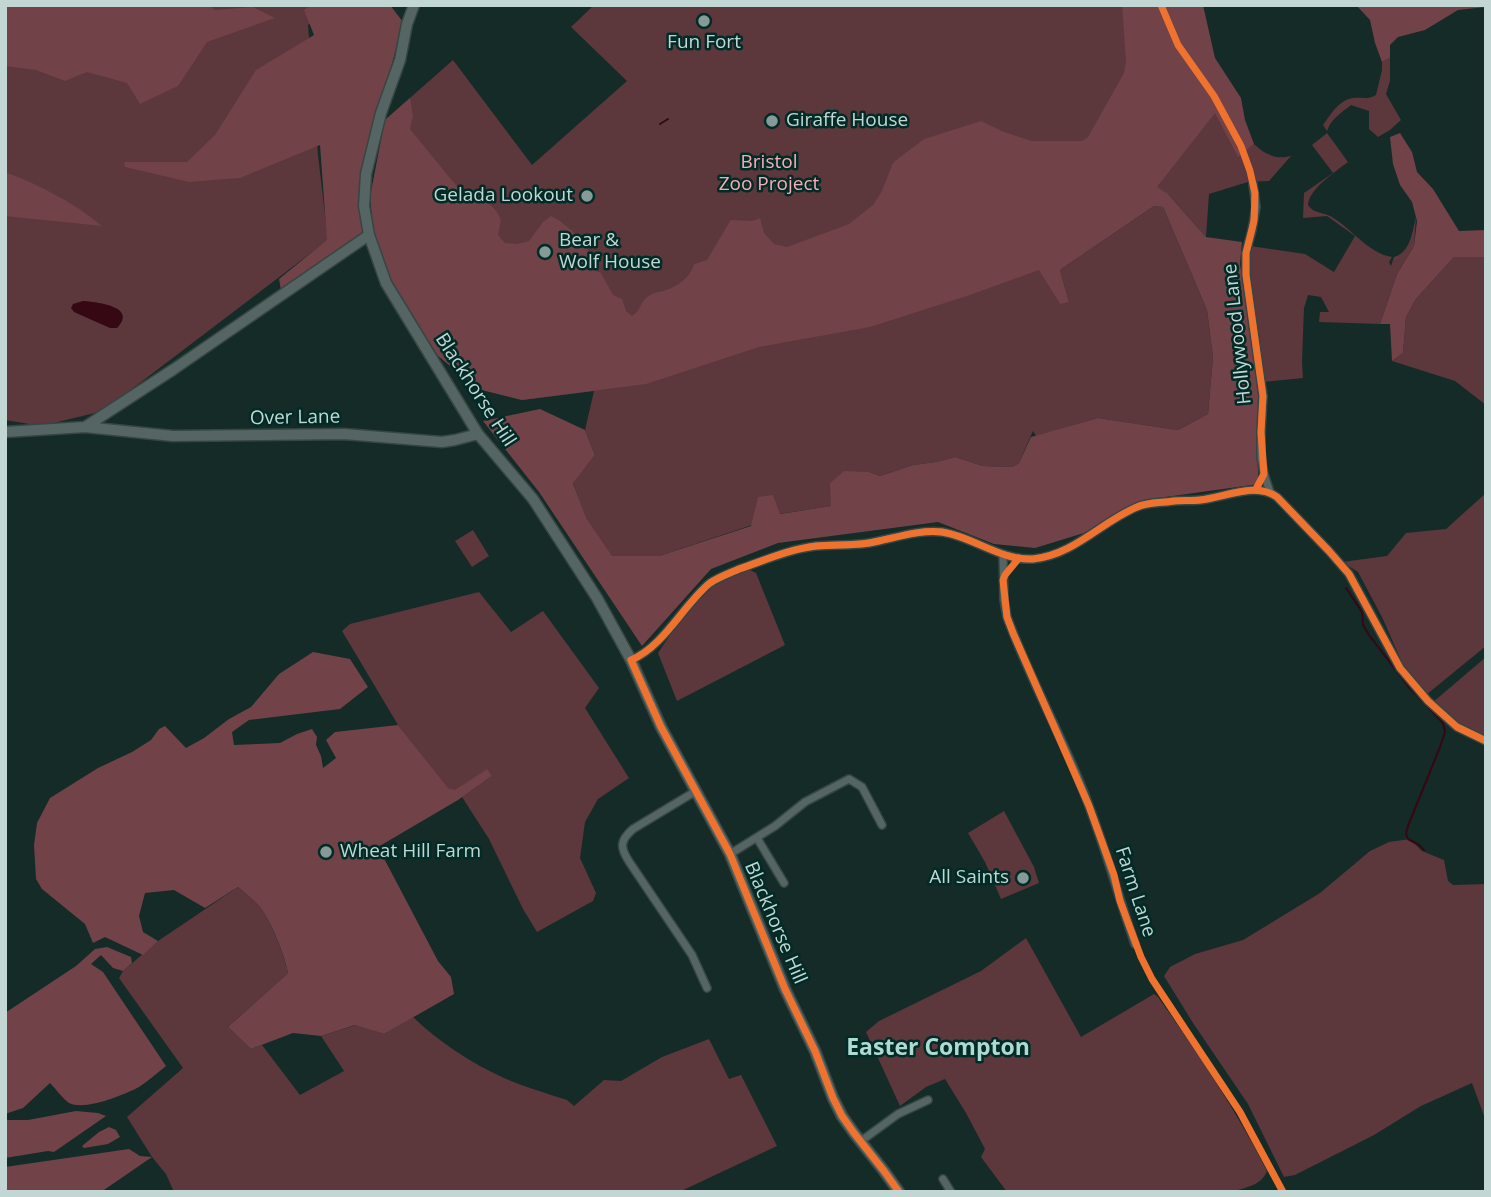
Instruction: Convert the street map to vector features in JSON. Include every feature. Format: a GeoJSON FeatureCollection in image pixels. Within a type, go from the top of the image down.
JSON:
{"type":"FeatureCollection","features":[{"type":"Feature","properties":{"kind":"main road","name":"Blackhorse Hill"},"geometry":{"type":"LineString","coordinates":[[414,5],[400,60],[381,113],[368,164],[364,195],[369,235],[386,283],[478,434],[533,499],[597,598],[631,660],[661,727],[730,854],[785,989],[842,1116],[899,1192]]}},
{"type":"Feature","properties":{"kind":"main road"},"geometry":{"type":"LineString","coordinates":[[85,427],[369,235]]}},
{"type":"Feature","properties":{"kind":"main road"},"geometry":{"type":"LineString","coordinates":[[111,429],[119,404]]}},
{"type":"Feature","properties":{"kind":"main road","name":"Over Lane"},"geometry":{"type":"LineString","coordinates":[[5,432],[85,427],[173,436],[344,434],[442,442],[478,434]]}},
{"type":"Feature","properties":{"kind":"street","name":"Hollywood Lane"},"geometry":{"type":"LineString","coordinates":[[1254,184],[1256,207],[1246,253],[1246,275],[1263,397],[1261,432],[1264,474],[1270,492]]}},
{"type":"Feature","properties":{"kind":"street"},"geometry":{"type":"LineString","coordinates":[[1256,489],[1264,474]]}},
{"type":"Feature","properties":{"kind":"street"},"geometry":{"type":"LineString","coordinates":[[631,660],[644,654],[666,633],[698,593],[710,583],[738,570],[800,550],[815,546],[865,544],[919,533],[939,532],[956,535],[1003,554],[1032,559],[1078,544],[1139,506],[1179,500],[1201,500],[1256,489],[1270,492],[1277,497],[1349,574],[1400,668],[1428,701],[1457,727],[1486,741]]}},
{"type":"Feature","properties":{"kind":"street","name":"Farm Lane"},"geometry":{"type":"LineString","coordinates":[[1003,554],[1007,617],[1089,806],[1135,944]]}},
{"type":"Feature","properties":{"kind":"street"},"geometry":{"type":"LineString","coordinates":[[730,854],[757,838],[805,802],[849,779],[862,787],[882,825]]}},
{"type":"Feature","properties":{"kind":"street"},"geometry":{"type":"LineString","coordinates":[[696,791],[633,829],[625,836],[622,846],[624,854],[692,955],[707,988]]}},
{"type":"Feature","properties":{"kind":"street"},"geometry":{"type":"LineString","coordinates":[[878,817],[888,813]]}},
{"type":"Feature","properties":{"kind":"street"},"geometry":{"type":"LineString","coordinates":[[757,838],[784,883]]}},
{"type":"Feature","properties":{"kind":"street"},"geometry":{"type":"LineString","coordinates":[[861,1142],[898,1114],[928,1100]]}},
{"type":"Feature","properties":{"kind":"street"},"geometry":{"type":"LineString","coordinates":[[943,1179],[951,1192]]}},
{"type":"Feature","properties":{"kind":"green space"},"geometry":{"type":"Polygon","coordinates":[[[5,5],[332,5],[308,25],[328,240],[103,411],[41,426],[5,420],[5,5]]]}},
{"type":"Feature","properties":{"kind":"green space","name":"Bristol Zoo Project"},"geometry":{"type":"Polygon","coordinates":[[[594,5],[1156,5],[1238,156],[1254,144],[1271,156],[1291,156],[1269,181],[1248,182],[1209,194],[1206,237],[1168,194],[1051,266],[1069,302],[1060,270],[1154,206],[1163,207],[1207,310],[1213,357],[1208,414],[1178,430],[1098,418],[1036,436],[1033,431],[1019,463],[1012,467],[983,466],[955,457],[913,465],[880,476],[869,472],[832,506],[779,514],[659,556],[611,556],[585,518],[573,482],[595,455],[585,430],[594,391],[522,400],[478,389],[437,355],[390,281],[374,233],[370,197],[385,120],[453,60],[532,165],[627,81],[571,27],[594,5]]]}},
{"type":"Feature","properties":{"kind":"green space"},"geometry":{"type":"Polygon","coordinates":[[[1390,58],[1390,81],[1386,94],[1401,120],[1378,137],[1369,129],[1369,111],[1351,105],[1334,119],[1327,131],[1323,125],[1336,108],[1348,99],[1376,95],[1382,62],[1390,58]]]}},
{"type":"Feature","properties":{"kind":"green space"},"geometry":{"type":"Polygon","coordinates":[[[1327,133],[1348,162],[1318,187],[1308,205],[1313,210],[1332,217],[1375,251],[1392,257],[1389,262],[1391,266],[1394,257],[1407,246],[1416,217],[1414,246],[1397,274],[1380,324],[1319,322],[1320,312],[1329,312],[1321,297],[1308,295],[1304,308],[1303,378],[1263,382],[1249,264],[1250,246],[1305,254],[1334,272],[1355,236],[1327,216],[1303,218],[1304,193],[1333,173],[1312,145],[1327,133]]]}},
{"type":"Feature","properties":{"kind":"green space"},"geometry":{"type":"Polygon","coordinates":[[[1454,257],[1486,257],[1486,405],[1455,381],[1392,361],[1403,353],[1406,317],[1416,299],[1454,257]]]}},
{"type":"Feature","properties":{"kind":"green space"},"geometry":{"type":"Polygon","coordinates":[[[1486,493],[1486,646],[1426,695],[1404,667],[1358,572],[1342,562],[1387,556],[1406,533],[1446,529],[1486,493]]]}},
{"type":"Feature","properties":{"kind":"green space"},"geometry":{"type":"Polygon","coordinates":[[[473,530],[489,556],[472,567],[455,541],[473,530]]]}},
{"type":"Feature","properties":{"kind":"green space"},"geometry":{"type":"Polygon","coordinates":[[[748,569],[756,573],[785,645],[677,701],[658,653],[678,623],[713,585],[748,569]]]}},
{"type":"Feature","properties":{"kind":"green space"},"geometry":{"type":"Polygon","coordinates":[[[479,592],[511,632],[543,611],[599,688],[585,708],[629,778],[598,799],[585,822],[580,858],[596,893],[593,901],[537,932],[489,839],[462,797],[492,776],[486,770],[455,791],[447,788],[398,725],[342,631],[350,624],[479,592]]]}},
{"type":"Feature","properties":{"kind":"green space"},"geometry":{"type":"Polygon","coordinates":[[[1486,657],[1486,736],[1459,723],[1433,702],[1486,657]]]}},
{"type":"Feature","properties":{"kind":"green space"},"geometry":{"type":"Polygon","coordinates":[[[1004,811],[1034,867],[1039,883],[1001,899],[985,862],[968,833],[1004,811]]]}},
{"type":"Feature","properties":{"kind":"green space"},"geometry":{"type":"Polygon","coordinates":[[[1410,839],[1422,851],[1444,860],[1448,881],[1453,885],[1486,884],[1486,1121],[1472,1083],[1421,1106],[1374,1135],[1295,1175],[1284,1177],[1248,1104],[1164,976],[1170,967],[1195,954],[1243,940],[1320,893],[1370,851],[1389,842],[1410,839]]]}},
{"type":"Feature","properties":{"kind":"green space"},"geometry":{"type":"Polygon","coordinates":[[[238,887],[257,903],[268,919],[288,973],[228,1027],[251,1049],[262,1045],[300,1095],[344,1071],[321,1036],[356,1025],[384,1034],[413,1017],[480,1066],[512,1081],[567,1100],[574,1106],[604,1080],[621,1081],[662,1057],[709,1039],[729,1079],[741,1075],[777,1146],[679,1192],[174,1192],[166,1174],[127,1117],[183,1068],[119,978],[123,971],[158,941],[238,887]]]}},
{"type":"Feature","properties":{"kind":"green space"},"geometry":{"type":"Polygon","coordinates":[[[1026,938],[1081,1037],[1154,994],[1158,997],[1243,1126],[1267,1171],[1261,1180],[1232,1192],[1007,1192],[981,1157],[985,1149],[945,1079],[926,1087],[900,1106],[866,1032],[879,1021],[981,971],[1026,938]]]}},
{"type":"Feature","properties":{"kind":"shaded area"},"geometry":{"type":"Polygon","coordinates":[[[5,5],[209,5],[215,10],[253,7],[275,18],[207,42],[178,86],[140,104],[127,83],[87,72],[65,81],[36,70],[5,66],[5,5]]]}},
{"type":"Feature","properties":{"kind":"shaded area"},"geometry":{"type":"Polygon","coordinates":[[[311,5],[390,5],[403,22],[360,185],[363,233],[281,290],[279,279],[327,240],[320,145],[240,178],[189,182],[125,167],[124,162],[187,162],[215,135],[256,70],[314,35],[304,10],[311,5]]]}},
{"type":"Feature","properties":{"kind":"shaded area"},"geometry":{"type":"Polygon","coordinates":[[[1122,5],[1203,5],[1215,58],[1241,98],[1245,120],[1254,144],[1238,157],[1215,113],[1157,187],[1168,194],[1206,237],[1242,242],[1240,264],[1259,393],[1256,441],[1259,484],[1144,500],[1084,533],[1035,548],[994,544],[938,522],[778,543],[711,569],[642,646],[539,492],[483,421],[540,409],[585,430],[595,455],[573,483],[586,518],[612,556],[659,556],[751,526],[758,497],[773,495],[780,514],[831,506],[830,483],[844,471],[869,472],[880,476],[913,465],[955,457],[983,466],[1012,467],[1019,463],[1031,437],[1098,418],[1178,430],[1208,414],[1213,357],[1207,310],[1163,207],[1154,206],[1060,270],[1069,302],[1060,304],[1039,270],[870,327],[759,347],[646,384],[522,400],[478,389],[437,355],[390,281],[374,233],[370,197],[385,120],[410,98],[413,116],[410,129],[459,189],[481,195],[497,212],[501,220],[498,235],[505,243],[529,241],[551,216],[560,221],[589,245],[587,254],[590,268],[601,273],[613,295],[622,299],[626,311],[632,316],[649,296],[675,286],[684,280],[694,264],[707,260],[730,221],[752,221],[760,218],[764,233],[774,244],[787,247],[849,224],[873,205],[895,161],[924,139],[981,121],[1032,141],[1082,141],[1088,137],[1124,73],[1126,61],[1122,5]]]}},
{"type":"Feature","properties":{"kind":"shaded area"},"geometry":{"type":"Polygon","coordinates":[[[1356,5],[1486,7],[1458,10],[1425,30],[1398,37],[1390,45],[1390,58],[1382,62],[1370,20],[1356,5]]]}},
{"type":"Feature","properties":{"kind":"shaded area"},"geometry":{"type":"Polygon","coordinates":[[[1400,133],[1412,152],[1417,172],[1433,189],[1459,231],[1486,230],[1486,257],[1454,257],[1416,299],[1406,317],[1403,353],[1392,361],[1390,324],[1380,324],[1397,274],[1414,246],[1417,221],[1412,202],[1400,185],[1393,164],[1390,137],[1400,133]]]}},
{"type":"Feature","properties":{"kind":"shaded area"},"geometry":{"type":"Polygon","coordinates":[[[5,172],[56,195],[102,226],[5,216],[5,172]]]}},
{"type":"Feature","properties":{"kind":"shaded area"},"geometry":{"type":"Polygon","coordinates":[[[83,301],[119,310],[122,321],[117,328],[110,328],[74,312],[71,308],[73,304],[83,301]]]}},
{"type":"Feature","properties":{"kind":"shaded area"},"geometry":{"type":"Polygon","coordinates":[[[313,652],[350,659],[368,687],[340,709],[249,720],[232,732],[234,745],[280,743],[312,729],[317,737],[316,745],[323,768],[336,758],[326,740],[335,732],[398,725],[448,788],[455,790],[487,769],[492,776],[458,800],[378,847],[438,961],[451,977],[454,994],[384,1034],[355,1025],[321,1036],[293,1033],[251,1049],[228,1027],[288,973],[272,928],[257,903],[238,887],[205,908],[174,890],[145,893],[139,916],[143,932],[158,941],[143,955],[105,937],[93,943],[85,924],[42,889],[36,879],[34,845],[37,823],[50,798],[98,768],[151,740],[159,729],[165,726],[186,748],[204,738],[251,707],[279,674],[313,652]]]}},
{"type":"Feature","properties":{"kind":"shaded area"},"geometry":{"type":"Polygon","coordinates":[[[107,947],[131,957],[132,963],[123,971],[113,968],[101,955],[91,964],[103,972],[166,1066],[132,1090],[85,1105],[69,1103],[50,1083],[23,1108],[5,1114],[5,1013],[76,966],[95,949],[107,947]]]}},
{"type":"Feature","properties":{"kind":"shaded area"},"geometry":{"type":"Polygon","coordinates":[[[76,1111],[106,1116],[54,1152],[5,1158],[5,1120],[28,1120],[76,1111]]]}},
{"type":"Feature","properties":{"kind":"shaded area"},"geometry":{"type":"Polygon","coordinates":[[[109,1127],[116,1130],[120,1137],[108,1144],[84,1148],[82,1146],[99,1132],[109,1127]]]}},
{"type":"Feature","properties":{"kind":"shaded area"},"geometry":{"type":"Polygon","coordinates":[[[129,1149],[140,1156],[152,1157],[101,1192],[5,1192],[5,1167],[129,1149]]]}},
{"type":"Feature","properties":{"kind":"waterway"},"geometry":{"type":"LineString","coordinates":[[660,124],[668,119]]}},
{"type":"Feature","properties":{"kind":"waterway"},"geometry":{"type":"LineString","coordinates":[[1346,588],[1362,612],[1363,625],[1369,635],[1408,686],[1443,723],[1445,732],[1406,834],[1408,839],[1424,850]]}},
{"type":"Feature","properties":{"kind":"cycle path"},"geometry":{"type":"LineString","coordinates":[[1161,5],[1178,45],[1214,96],[1241,146],[1255,193],[1254,221],[1246,253],[1246,275],[1263,396],[1261,432],[1264,474],[1256,489]]}},
{"type":"Feature","properties":{"kind":"cycle path"},"geometry":{"type":"LineString","coordinates":[[899,1192],[842,1116],[785,989],[730,854],[661,727],[631,660],[655,644],[710,583],[739,569],[796,550],[869,543],[924,532],[942,532],[999,553],[1033,559],[1074,545],[1141,505],[1209,499],[1250,490],[1269,492],[1277,497],[1349,574],[1400,668],[1428,701],[1457,727],[1486,741]]}},
{"type":"Feature","properties":{"kind":"cycle path"},"geometry":{"type":"LineString","coordinates":[[1019,558],[1003,580],[1007,617],[1089,806],[1141,957],[1152,979],[1240,1112],[1283,1192]]}},
{"type":"Feature","properties":{"kind":"place","name":"Fun Fort"},"geometry":{"type":"Point","coordinates":[704,21]}},
{"type":"Feature","properties":{"kind":"place","name":"Giraffe House"},"geometry":{"type":"Point","coordinates":[772,121]}},
{"type":"Feature","properties":{"kind":"place","name":"Gelada Lookout"},"geometry":{"type":"Point","coordinates":[587,196]}},
{"type":"Feature","properties":{"kind":"place","name":"Bear & Wolf House"},"geometry":{"type":"Point","coordinates":[545,252]}},
{"type":"Feature","properties":{"kind":"place","name":"Wheat Hill Farm"},"geometry":{"type":"Point","coordinates":[326,852]}},
{"type":"Feature","properties":{"kind":"place","name":"All Saints"},"geometry":{"type":"Point","coordinates":[1023,878]}},
{"type":"Feature","properties":{"kind":"district","name":"Easter Compton"},"geometry":{"type":"Point","coordinates":[938,1048]}}]}
